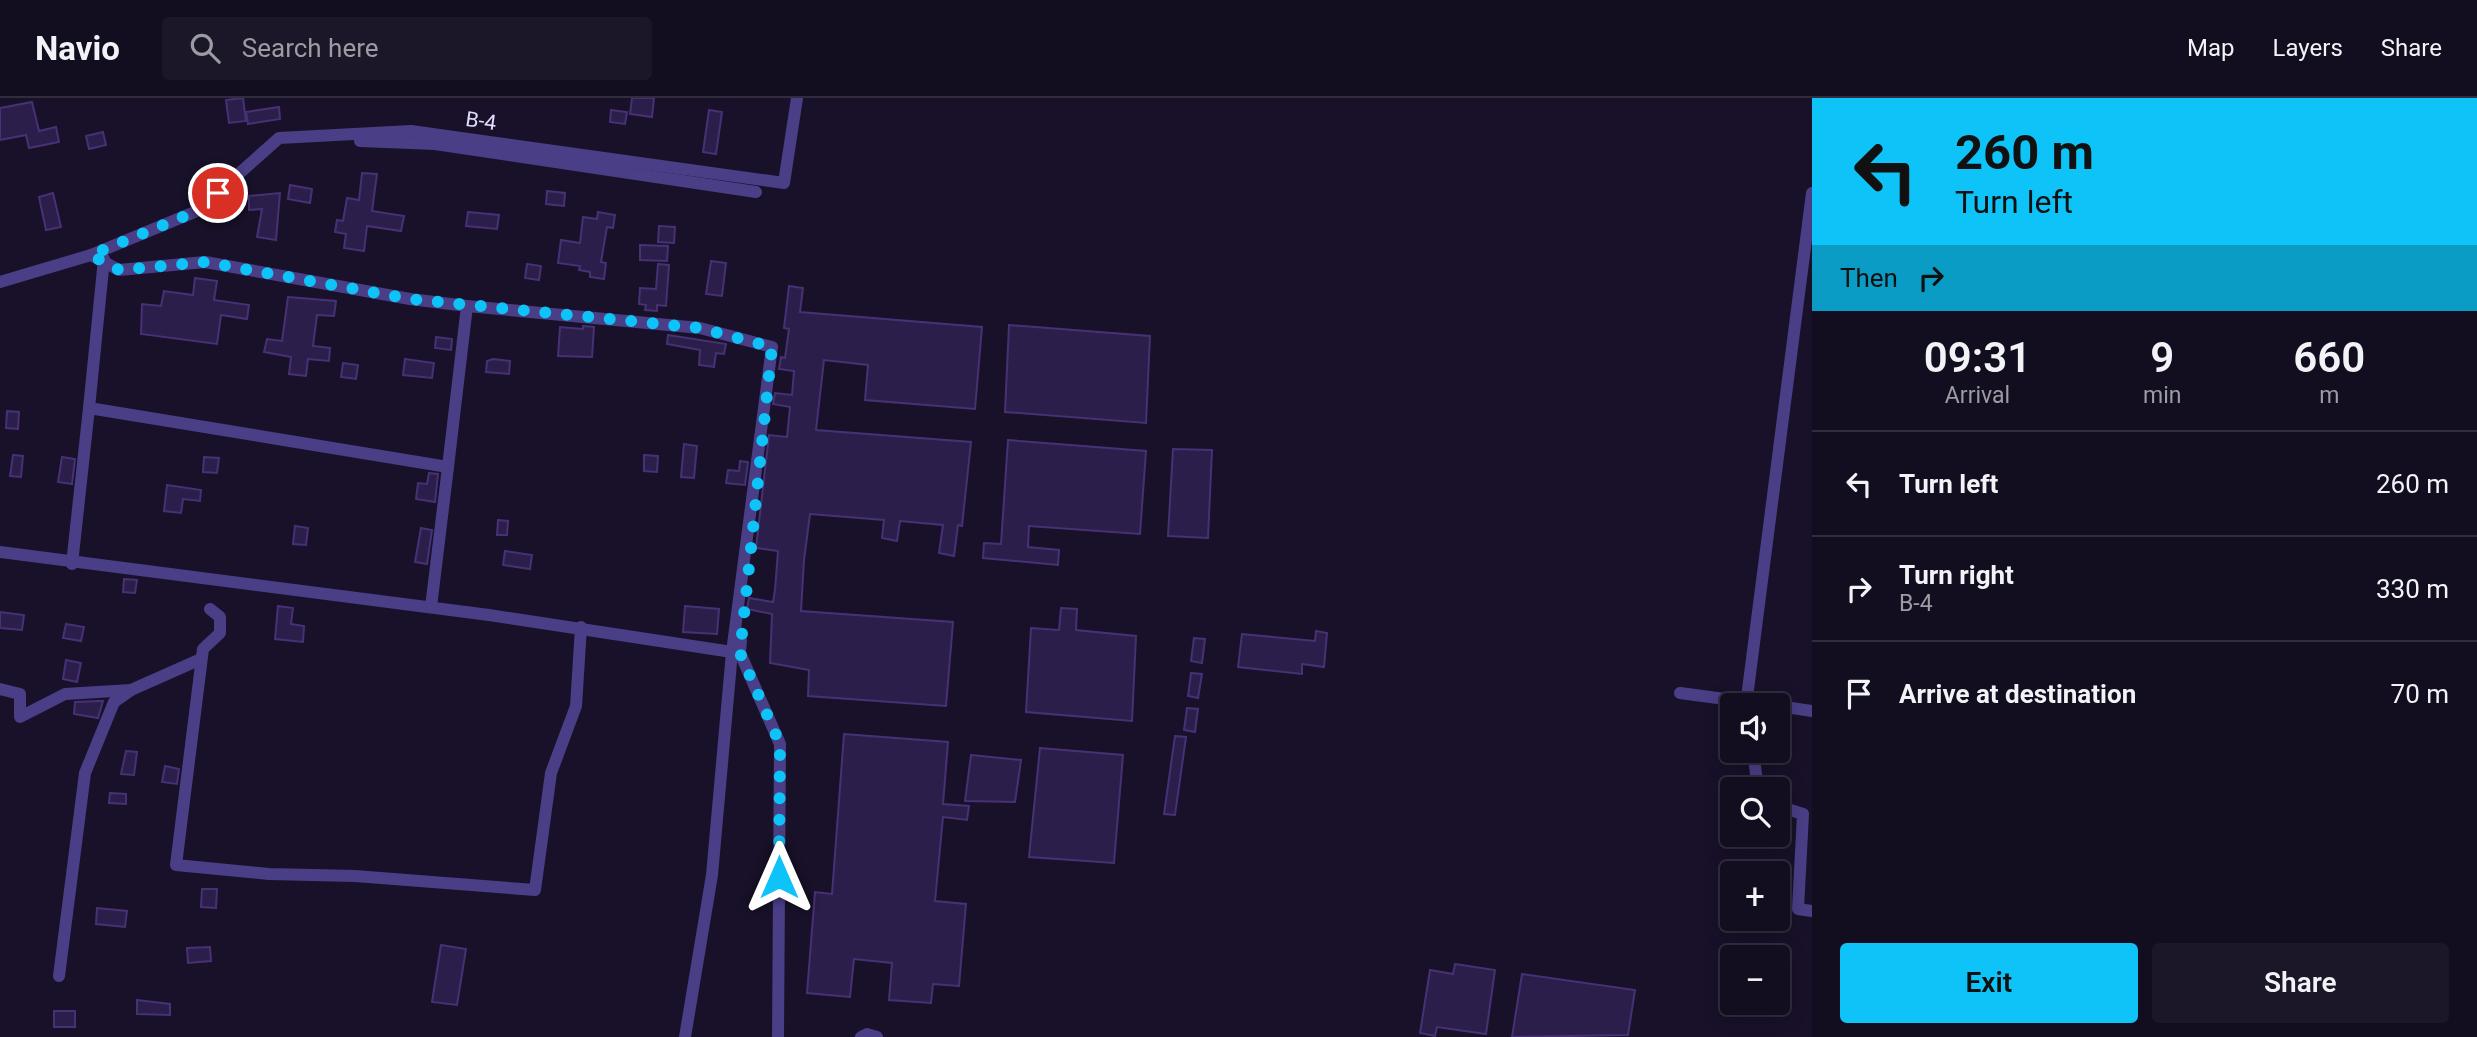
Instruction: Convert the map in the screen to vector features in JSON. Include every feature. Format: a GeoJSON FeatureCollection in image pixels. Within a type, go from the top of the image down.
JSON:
{"type":"FeatureCollection","features":[{"type":"Feature","properties":{"kind":"street","name":"B-4"},"geometry":{"type":"LineString","coordinates":[[279,138],[411,131],[784,183],[797,98]]}},
{"type":"Feature","properties":{"kind":"street"},"geometry":{"type":"LineString","coordinates":[[0,282],[91,255],[197,211],[279,138],[435,144],[756,192]]}},
{"type":"Feature","properties":{"kind":"street"},"geometry":{"type":"LineString","coordinates":[[1747,693],[1812,193]]}},
{"type":"Feature","properties":{"kind":"street"},"geometry":{"type":"LineString","coordinates":[[91,255],[104,259],[119,270],[205,262],[410,299],[700,328],[772,347],[732,652],[712,875],[685,1037]]}},
{"type":"Feature","properties":{"kind":"street"},"geometry":{"type":"LineString","coordinates":[[72,564],[104,259]]}},
{"type":"Feature","properties":{"kind":"street"},"geometry":{"type":"LineString","coordinates":[[430,607],[467,306]]}},
{"type":"Feature","properties":{"kind":"street"},"geometry":{"type":"LineString","coordinates":[[89,408],[448,467]]}},
{"type":"Feature","properties":{"kind":"street"},"geometry":{"type":"LineString","coordinates":[[751,522],[740,653],[780,744],[778,1037]]}},
{"type":"Feature","properties":{"kind":"street"},"geometry":{"type":"LineString","coordinates":[[0,552],[72,564],[581,627],[732,652]]}},
{"type":"Feature","properties":{"kind":"street"},"geometry":{"type":"LineString","coordinates":[[210,609],[220,617],[220,633],[203,649],[201,659],[176,864],[269,874],[355,876],[535,890],[551,773],[576,706],[581,627]]}},
{"type":"Feature","properties":{"kind":"street"},"geometry":{"type":"LineString","coordinates":[[59,976],[85,773],[114,702],[131,690],[201,659]]}},
{"type":"Feature","properties":{"kind":"street"},"geometry":{"type":"LineString","coordinates":[[0,689],[20,694],[20,717],[65,694],[131,690]]}},
{"type":"Feature","properties":{"kind":"street"},"geometry":{"type":"LineString","coordinates":[[1680,694],[1720,700]]}},
{"type":"Feature","properties":{"kind":"street"},"geometry":{"type":"LineString","coordinates":[[1790,708],[1812,711]]}},
{"type":"Feature","properties":{"kind":"street"},"geometry":{"type":"LineString","coordinates":[[1790,810],[1803,814],[1798,909],[1812,911]]}},
{"type":"Feature","properties":{"kind":"street"},"geometry":{"type":"LineString","coordinates":[[861,1037],[867,1034],[877,1037]]}},
{"type":"Feature","properties":{"kind":"building"},"geometry":{"type":"Polygon","coordinates":[[[243,98],[246,121],[229,123],[226,100],[243,98]]]}},
{"type":"Feature","properties":{"kind":"building"},"geometry":{"type":"Polygon","coordinates":[[[632,98],[654,98],[652,117],[630,114],[632,98]]]}},
{"type":"Feature","properties":{"kind":"building"},"geometry":{"type":"Polygon","coordinates":[[[32,102],[39,131],[56,127],[59,142],[29,148],[26,135],[0,140],[0,108],[32,102]]]}},
{"type":"Feature","properties":{"kind":"building"},"geometry":{"type":"Polygon","coordinates":[[[279,107],[280,119],[248,124],[246,112],[279,107]]]}},
{"type":"Feature","properties":{"kind":"building"},"geometry":{"type":"Polygon","coordinates":[[[611,110],[627,112],[625,124],[610,122],[611,110]]]}},
{"type":"Feature","properties":{"kind":"building"},"geometry":{"type":"Polygon","coordinates":[[[709,110],[722,112],[716,154],[703,152],[709,110]]]}},
{"type":"Feature","properties":{"kind":"building"},"geometry":{"type":"Polygon","coordinates":[[[103,132],[106,145],[89,149],[86,136],[103,132]]]}},
{"type":"Feature","properties":{"kind":"building"},"geometry":{"type":"Polygon","coordinates":[[[362,173],[377,174],[372,211],[404,216],[401,231],[367,226],[364,251],[344,248],[346,234],[335,232],[337,220],[343,221],[347,198],[359,200],[362,173]]]}},
{"type":"Feature","properties":{"kind":"building"},"geometry":{"type":"Polygon","coordinates":[[[290,185],[312,189],[310,203],[288,199],[290,185]]]}},
{"type":"Feature","properties":{"kind":"building"},"geometry":{"type":"Polygon","coordinates":[[[547,191],[565,193],[564,206],[546,204],[547,191]]]}},
{"type":"Feature","properties":{"kind":"building"},"geometry":{"type":"Polygon","coordinates":[[[53,193],[61,227],[46,230],[39,197],[53,193]]]}},
{"type":"Feature","properties":{"kind":"building"},"geometry":{"type":"Polygon","coordinates":[[[280,193],[276,240],[257,237],[262,209],[249,210],[249,196],[280,193]]]}},
{"type":"Feature","properties":{"kind":"building"},"geometry":{"type":"Polygon","coordinates":[[[468,212],[499,215],[497,229],[466,226],[468,212]]]}},
{"type":"Feature","properties":{"kind":"building"},"geometry":{"type":"Polygon","coordinates":[[[598,212],[615,215],[613,228],[607,227],[601,262],[606,263],[604,279],[590,277],[590,272],[579,270],[580,266],[558,263],[561,240],[580,243],[583,217],[597,219],[598,212]]]}},
{"type":"Feature","properties":{"kind":"building"},"geometry":{"type":"Polygon","coordinates":[[[659,226],[675,227],[674,243],[658,242],[659,226]]]}},
{"type":"Feature","properties":{"kind":"building"},"geometry":{"type":"Polygon","coordinates":[[[640,245],[668,246],[667,261],[640,260],[640,245]]]}},
{"type":"Feature","properties":{"kind":"building"},"geometry":{"type":"Polygon","coordinates":[[[711,261],[726,263],[722,296],[706,294],[711,261]]]}},
{"type":"Feature","properties":{"kind":"building"},"geometry":{"type":"Polygon","coordinates":[[[527,264],[541,266],[539,280],[525,278],[527,264]]]}},
{"type":"Feature","properties":{"kind":"building"},"geometry":{"type":"Polygon","coordinates":[[[658,264],[669,265],[666,306],[657,305],[657,311],[645,310],[646,305],[639,304],[640,288],[656,289],[658,264]]]}},
{"type":"Feature","properties":{"kind":"building"},"geometry":{"type":"Polygon","coordinates":[[[195,278],[217,281],[214,300],[249,305],[247,319],[221,315],[217,344],[141,334],[142,304],[161,306],[164,291],[193,295],[195,278]]]}},
{"type":"Feature","properties":{"kind":"building"},"geometry":{"type":"Polygon","coordinates":[[[789,286],[803,288],[800,312],[982,327],[975,409],[865,400],[868,365],[824,360],[816,430],[971,442],[962,526],[958,525],[954,556],[939,553],[943,525],[900,521],[897,541],[882,538],[884,520],[810,514],[804,560],[801,611],[953,622],[946,706],[808,696],[809,670],[770,663],[772,614],[747,609],[749,598],[773,602],[775,590],[778,551],[756,548],[769,435],[787,437],[790,407],[773,404],[775,393],[792,395],[794,371],[779,369],[781,357],[785,358],[789,329],[784,328],[789,286]]]}},
{"type":"Feature","properties":{"kind":"building"},"geometry":{"type":"Polygon","coordinates":[[[288,297],[336,301],[334,316],[317,315],[313,346],[330,348],[329,361],[308,359],[306,376],[289,374],[291,357],[264,352],[267,339],[282,341],[288,297]]]}},
{"type":"Feature","properties":{"kind":"building"},"geometry":{"type":"Polygon","coordinates":[[[1009,325],[1150,336],[1146,423],[1005,412],[1009,325]]]}},
{"type":"Feature","properties":{"kind":"building"},"geometry":{"type":"Polygon","coordinates":[[[583,326],[594,327],[592,357],[558,356],[560,327],[583,329],[583,326]]]}},
{"type":"Feature","properties":{"kind":"building"},"geometry":{"type":"Polygon","coordinates":[[[668,335],[726,344],[724,354],[716,353],[714,367],[699,365],[700,350],[667,344],[668,335]]]}},
{"type":"Feature","properties":{"kind":"building"},"geometry":{"type":"Polygon","coordinates":[[[436,337],[452,339],[451,350],[435,348],[436,337]]]}},
{"type":"Feature","properties":{"kind":"building"},"geometry":{"type":"Polygon","coordinates":[[[405,359],[434,363],[432,378],[403,375],[405,359]]]}},
{"type":"Feature","properties":{"kind":"building"},"geometry":{"type":"Polygon","coordinates":[[[487,361],[510,361],[509,374],[486,372],[487,361]]]}},
{"type":"Feature","properties":{"kind":"building"},"geometry":{"type":"Polygon","coordinates":[[[343,363],[358,365],[356,379],[341,377],[343,363]]]}},
{"type":"Feature","properties":{"kind":"building"},"geometry":{"type":"Polygon","coordinates":[[[7,411],[19,412],[18,429],[6,428],[7,411]]]}},
{"type":"Feature","properties":{"kind":"building"},"geometry":{"type":"Polygon","coordinates":[[[1008,440],[1146,451],[1140,534],[1029,526],[1028,547],[1059,550],[1058,565],[983,558],[984,543],[1001,544],[1008,440]]]}},
{"type":"Feature","properties":{"kind":"building"},"geometry":{"type":"Polygon","coordinates":[[[684,444],[697,446],[694,478],[681,477],[684,444]]]}},
{"type":"Feature","properties":{"kind":"building"},"geometry":{"type":"Polygon","coordinates":[[[1173,449],[1212,450],[1208,538],[1168,536],[1173,449]]]}},
{"type":"Feature","properties":{"kind":"building"},"geometry":{"type":"Polygon","coordinates":[[[13,455],[23,456],[21,477],[10,476],[13,455]]]}},
{"type":"Feature","properties":{"kind":"building"},"geometry":{"type":"Polygon","coordinates":[[[644,455],[658,456],[657,472],[644,471],[644,455]]]}},
{"type":"Feature","properties":{"kind":"building"},"geometry":{"type":"Polygon","coordinates":[[[62,457],[75,459],[72,484],[58,482],[62,457]]]}},
{"type":"Feature","properties":{"kind":"building"},"geometry":{"type":"Polygon","coordinates":[[[204,457],[219,458],[217,473],[203,472],[204,457]]]}},
{"type":"Feature","properties":{"kind":"building"},"geometry":{"type":"Polygon","coordinates":[[[740,461],[748,462],[745,485],[726,483],[728,470],[739,471],[740,461]]]}},
{"type":"Feature","properties":{"kind":"building"},"geometry":{"type":"Polygon","coordinates":[[[429,473],[438,474],[435,502],[416,499],[418,483],[427,484],[429,473]]]}},
{"type":"Feature","properties":{"kind":"building"},"geometry":{"type":"Polygon","coordinates":[[[167,485],[201,490],[200,501],[183,499],[181,513],[164,511],[167,485]]]}},
{"type":"Feature","properties":{"kind":"building"},"geometry":{"type":"Polygon","coordinates":[[[498,520],[508,521],[507,535],[497,535],[498,520]]]}},
{"type":"Feature","properties":{"kind":"building"},"geometry":{"type":"Polygon","coordinates":[[[295,526],[308,528],[306,545],[293,544],[295,526]]]}},
{"type":"Feature","properties":{"kind":"building"},"geometry":{"type":"Polygon","coordinates":[[[421,528],[432,530],[427,564],[415,562],[421,528]]]}},
{"type":"Feature","properties":{"kind":"building"},"geometry":{"type":"Polygon","coordinates":[[[505,551],[532,555],[530,569],[503,565],[505,551]]]}},
{"type":"Feature","properties":{"kind":"building"},"geometry":{"type":"Polygon","coordinates":[[[124,579],[137,580],[135,593],[123,592],[124,579]]]}},
{"type":"Feature","properties":{"kind":"building"},"geometry":{"type":"Polygon","coordinates":[[[278,606],[293,608],[291,624],[304,626],[303,642],[275,639],[278,606]]]}},
{"type":"Feature","properties":{"kind":"building"},"geometry":{"type":"Polygon","coordinates":[[[685,606],[719,609],[717,634],[683,632],[685,606]]]}},
{"type":"Feature","properties":{"kind":"building"},"geometry":{"type":"Polygon","coordinates":[[[1061,608],[1077,609],[1076,630],[1136,636],[1132,721],[1026,712],[1031,628],[1059,630],[1061,608]]]}},
{"type":"Feature","properties":{"kind":"building"},"geometry":{"type":"Polygon","coordinates":[[[0,612],[24,615],[22,630],[0,628],[0,612]]]}},
{"type":"Feature","properties":{"kind":"building"},"geometry":{"type":"Polygon","coordinates":[[[66,624],[84,627],[81,641],[63,638],[66,624]]]}},
{"type":"Feature","properties":{"kind":"building"},"geometry":{"type":"Polygon","coordinates":[[[1316,631],[1327,633],[1324,667],[1302,664],[1302,674],[1238,667],[1242,634],[1315,641],[1316,631]]]}},
{"type":"Feature","properties":{"kind":"building"},"geometry":{"type":"Polygon","coordinates":[[[1194,638],[1205,639],[1202,663],[1191,661],[1194,638]]]}},
{"type":"Feature","properties":{"kind":"building"},"geometry":{"type":"Polygon","coordinates":[[[66,660],[81,663],[77,682],[63,679],[66,660]]]}},
{"type":"Feature","properties":{"kind":"building"},"geometry":{"type":"Polygon","coordinates":[[[1191,673],[1202,674],[1198,698],[1188,696],[1191,673]]]}},
{"type":"Feature","properties":{"kind":"building"},"geometry":{"type":"Polygon","coordinates":[[[103,701],[98,718],[74,714],[75,702],[103,701]]]}},
{"type":"Feature","properties":{"kind":"building"},"geometry":{"type":"Polygon","coordinates":[[[1187,708],[1198,709],[1195,732],[1184,730],[1187,708]]]}},
{"type":"Feature","properties":{"kind":"building"},"geometry":{"type":"Polygon","coordinates":[[[844,734],[948,742],[943,804],[969,806],[967,820],[943,817],[935,901],[966,904],[959,986],[933,984],[931,1003],[889,1000],[892,963],[854,959],[850,997],[807,993],[815,892],[832,894],[844,734]]]}},
{"type":"Feature","properties":{"kind":"building"},"geometry":{"type":"Polygon","coordinates":[[[1175,736],[1186,737],[1175,815],[1164,814],[1175,736]]]}},
{"type":"Feature","properties":{"kind":"building"},"geometry":{"type":"Polygon","coordinates":[[[1040,748],[1123,755],[1114,863],[1029,857],[1040,748]]]}},
{"type":"Feature","properties":{"kind":"building"},"geometry":{"type":"Polygon","coordinates":[[[126,751],[137,752],[134,775],[121,774],[126,751]]]}},
{"type":"Feature","properties":{"kind":"building"},"geometry":{"type":"Polygon","coordinates":[[[971,755],[1021,760],[1015,802],[965,801],[971,755]]]}},
{"type":"Feature","properties":{"kind":"building"},"geometry":{"type":"Polygon","coordinates":[[[165,766],[179,769],[177,784],[162,782],[165,766]]]}},
{"type":"Feature","properties":{"kind":"building"},"geometry":{"type":"Polygon","coordinates":[[[110,793],[126,794],[126,804],[109,803],[110,793]]]}},
{"type":"Feature","properties":{"kind":"building"},"geometry":{"type":"Polygon","coordinates":[[[202,889],[217,889],[216,908],[201,907],[202,889]]]}},
{"type":"Feature","properties":{"kind":"building"},"geometry":{"type":"Polygon","coordinates":[[[97,908],[127,911],[125,927],[96,924],[97,908]]]}},
{"type":"Feature","properties":{"kind":"building"},"geometry":{"type":"Polygon","coordinates":[[[441,945],[466,949],[457,1005],[432,1002],[441,945]]]}},
{"type":"Feature","properties":{"kind":"building"},"geometry":{"type":"Polygon","coordinates":[[[210,947],[211,961],[188,963],[187,948],[210,947]]]}},
{"type":"Feature","properties":{"kind":"building"},"geometry":{"type":"Polygon","coordinates":[[[1455,964],[1495,970],[1486,1034],[1437,1027],[1435,1036],[1420,1033],[1430,970],[1453,974],[1455,964]]]}},
{"type":"Feature","properties":{"kind":"building"},"geometry":{"type":"Polygon","coordinates":[[[1522,974],[1635,990],[1628,1035],[1512,1037],[1522,974]]]}},
{"type":"Feature","properties":{"kind":"building"},"geometry":{"type":"Polygon","coordinates":[[[137,1000],[170,1004],[170,1015],[137,1014],[137,1000]]]}},
{"type":"Feature","properties":{"kind":"building"},"geometry":{"type":"Polygon","coordinates":[[[54,1011],[75,1011],[75,1027],[54,1027],[54,1011]]]}},
{"type":"Feature","properties":{"kind":"route"},"geometry":{"type":"LineString","coordinates":[[218,193],[197,211],[91,255],[104,259],[119,270],[205,262],[410,299],[700,328],[772,347],[751,522],[740,653],[780,744],[779,877]]}}]}
